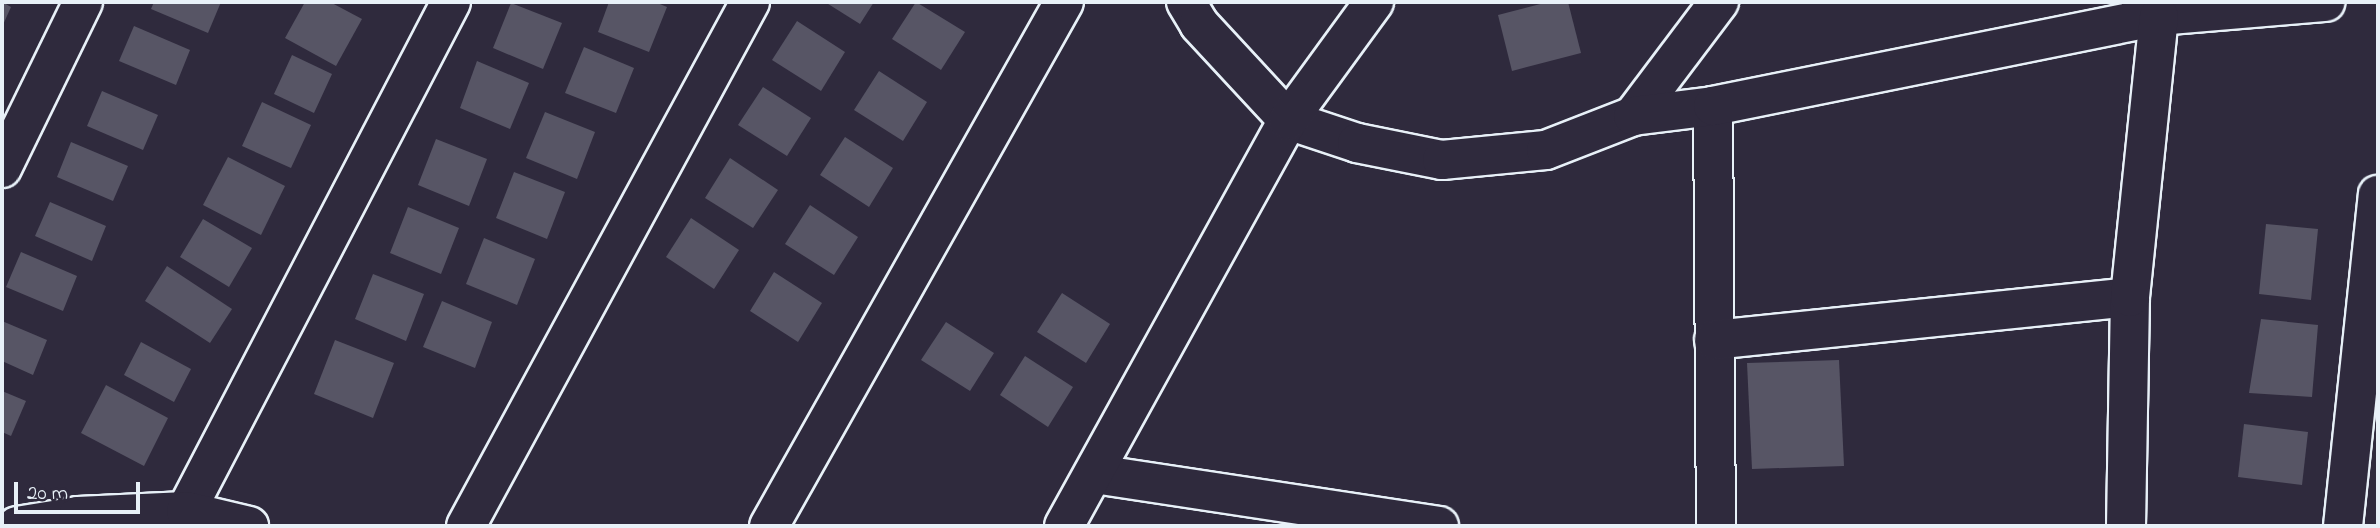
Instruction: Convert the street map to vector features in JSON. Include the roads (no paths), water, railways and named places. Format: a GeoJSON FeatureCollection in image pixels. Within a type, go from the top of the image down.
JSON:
{"type":"FeatureCollection","features":[{"type":"Feature","properties":{"kind":"street"},"geometry":{"type":"LineString","coordinates":[[2,167],[83,2]]}},
{"type":"Feature","properties":{"kind":"street"},"geometry":{"type":"LineString","coordinates":[[186,511],[451,2]]}},
{"type":"Feature","properties":{"kind":"street"},"geometry":{"type":"LineString","coordinates":[[466,526],[750,2]]}},
{"type":"Feature","properties":{"kind":"street"},"geometry":{"type":"LineString","coordinates":[[769,526],[1064,2]]}},
{"type":"Feature","properties":{"kind":"street"},"geometry":{"type":"LineString","coordinates":[[1186,2],[1199,24],[1288,120],[1357,144],[1442,160],[1546,150],[1633,116],[1713,106],[2159,16],[2325,2]]}},
{"type":"Feature","properties":{"kind":"street"},"geometry":{"type":"LineString","coordinates":[[1064,526],[1096,474],[1288,120],[1374,2]]}},
{"type":"Feature","properties":{"kind":"street"},"geometry":{"type":"LineString","coordinates":[[1633,116],[1719,2]]}},
{"type":"Feature","properties":{"kind":"street"},"geometry":{"type":"LineString","coordinates":[[2126,526],[2130,297],[2159,16]]}},
{"type":"Feature","properties":{"kind":"street"},"geometry":{"type":"LineString","coordinates":[[1713,106],[1716,526]]}},
{"type":"Feature","properties":{"kind":"street"},"geometry":{"type":"LineString","coordinates":[[2343,526],[2378,194]]}},
{"type":"Feature","properties":{"kind":"street"},"geometry":{"type":"LineString","coordinates":[[1714,340],[2130,297]]}},
{"type":"Feature","properties":{"kind":"street"},"geometry":{"type":"LineString","coordinates":[[1096,474],[1439,526]]}},
{"type":"Feature","properties":{"kind":"street"},"geometry":{"type":"LineString","coordinates":[[17,526],[78,516],[186,511],[249,526]]}}]}
